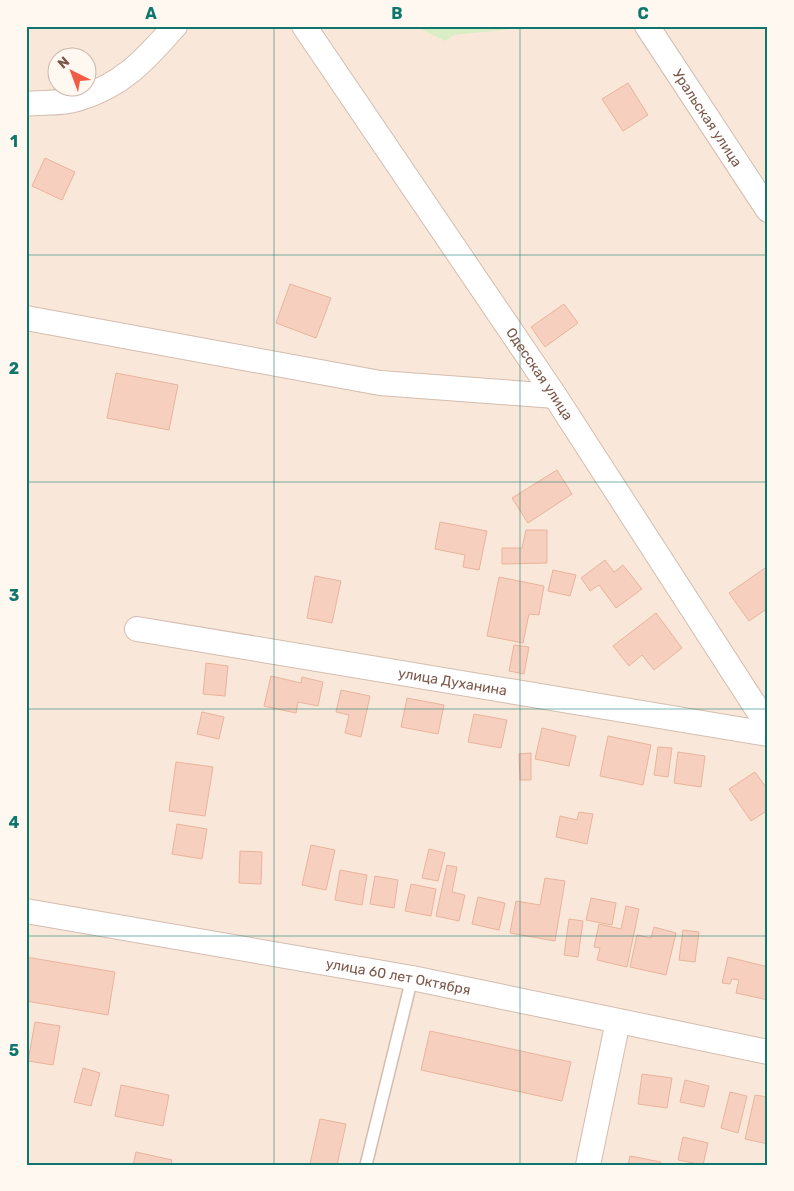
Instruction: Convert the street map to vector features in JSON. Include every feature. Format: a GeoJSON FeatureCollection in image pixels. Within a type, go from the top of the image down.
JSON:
{"type":"FeatureCollection","features":[{"type":"Feature","properties":{"kind":"street"},"geometry":{"type":"LineString","coordinates":[[26,104],[76,100],[114,85],[145,60],[175,26]]}},
{"type":"Feature","properties":{"kind":"street","name":"Одесская улица"},"geometry":{"type":"LineString","coordinates":[[304,26],[555,396],[768,726]]}},
{"type":"Feature","properties":{"kind":"street","name":"Уральская улица"},"geometry":{"type":"LineString","coordinates":[[648,26],[768,210]]}},
{"type":"Feature","properties":{"kind":"street"},"geometry":{"type":"LineString","coordinates":[[26,318],[380,383],[555,396]]}},
{"type":"Feature","properties":{"kind":"street","name":"улица Духанина"},"geometry":{"type":"LineString","coordinates":[[137,629],[768,734]]}},
{"type":"Feature","properties":{"kind":"street","name":"улица 60 лет Октября"},"geometry":{"type":"LineString","coordinates":[[26,911],[412,978],[768,1052]]}},
{"type":"Feature","properties":{"kind":"street"},"geometry":{"type":"LineString","coordinates":[[588,1165],[618,1021]]}},
{"type":"Feature","properties":{"kind":"lane"},"geometry":{"type":"LineString","coordinates":[[366,1165],[412,978]]}},
{"type":"Feature","properties":{"kind":"shaded area"},"geometry":{"type":"Polygon","coordinates":[[[26,26],[768,26],[768,1165],[26,1165],[26,26]]]}},
{"type":"Feature","properties":{"kind":"green space"},"geometry":{"type":"Polygon","coordinates":[[[415,26],[518,26],[504,30],[454,35],[445,41],[415,26]]]}},
{"type":"Feature","properties":{"kind":"building"},"geometry":{"type":"Polygon","coordinates":[[[628,83],[648,115],[623,131],[602,99],[628,83]]]}},
{"type":"Feature","properties":{"kind":"building"},"geometry":{"type":"Polygon","coordinates":[[[45,158],[75,172],[62,200],[32,186],[45,158]]]}},
{"type":"Feature","properties":{"kind":"building"},"geometry":{"type":"Polygon","coordinates":[[[290,284],[331,298],[316,338],[276,323],[290,284]]]}},
{"type":"Feature","properties":{"kind":"building"},"geometry":{"type":"Polygon","coordinates":[[[564,304],[578,323],[545,347],[531,327],[564,304]]]}},
{"type":"Feature","properties":{"kind":"building"},"geometry":{"type":"Polygon","coordinates":[[[116,373],[178,385],[169,430],[107,418],[116,373]]]}},
{"type":"Feature","properties":{"kind":"building"},"geometry":{"type":"Polygon","coordinates":[[[557,470],[572,494],[528,523],[512,498],[557,470]]]}},
{"type":"Feature","properties":{"kind":"building"},"geometry":{"type":"Polygon","coordinates":[[[440,522],[487,531],[479,570],[463,567],[465,555],[435,549],[440,522]]]}},
{"type":"Feature","properties":{"kind":"building"},"geometry":{"type":"Polygon","coordinates":[[[526,530],[547,530],[547,563],[502,564],[502,548],[522,548],[526,530]]]}},
{"type":"Feature","properties":{"kind":"building"},"geometry":{"type":"Polygon","coordinates":[[[605,560],[614,572],[623,565],[642,589],[616,608],[599,585],[590,591],[581,578],[605,560]]]}},
{"type":"Feature","properties":{"kind":"building"},"geometry":{"type":"Polygon","coordinates":[[[768,566],[768,589],[765,591],[768,595],[768,608],[749,621],[729,593],[768,566]]]}},
{"type":"Feature","properties":{"kind":"building"},"geometry":{"type":"Polygon","coordinates":[[[553,570],[576,575],[570,596],[548,591],[553,570]]]}},
{"type":"Feature","properties":{"kind":"building"},"geometry":{"type":"Polygon","coordinates":[[[315,576],[341,581],[332,623],[307,618],[315,576]]]}},
{"type":"Feature","properties":{"kind":"building"},"geometry":{"type":"Polygon","coordinates":[[[499,577],[544,586],[539,615],[529,614],[523,643],[487,636],[499,577]]]}},
{"type":"Feature","properties":{"kind":"building"},"geometry":{"type":"Polygon","coordinates":[[[656,613],[682,648],[654,670],[642,655],[629,666],[613,646],[656,613]]]}},
{"type":"Feature","properties":{"kind":"building"},"geometry":{"type":"Polygon","coordinates":[[[514,645],[529,647],[524,674],[509,671],[514,645]]]}},
{"type":"Feature","properties":{"kind":"building"},"geometry":{"type":"Polygon","coordinates":[[[206,663],[228,666],[225,696],[203,694],[206,663]]]}},
{"type":"Feature","properties":{"kind":"building"},"geometry":{"type":"Polygon","coordinates":[[[271,676],[301,683],[302,677],[323,682],[318,706],[298,702],[296,713],[264,706],[271,676]]]}},
{"type":"Feature","properties":{"kind":"building"},"geometry":{"type":"Polygon","coordinates":[[[341,690],[370,696],[361,737],[345,733],[349,715],[336,712],[341,690]]]}},
{"type":"Feature","properties":{"kind":"building"},"geometry":{"type":"Polygon","coordinates":[[[407,698],[444,705],[438,734],[401,727],[407,698]]]}},
{"type":"Feature","properties":{"kind":"building"},"geometry":{"type":"Polygon","coordinates":[[[202,712],[224,717],[219,739],[197,734],[202,712]]]}},
{"type":"Feature","properties":{"kind":"building"},"geometry":{"type":"Polygon","coordinates":[[[474,714],[507,720],[501,748],[468,742],[474,714]]]}},
{"type":"Feature","properties":{"kind":"building"},"geometry":{"type":"Polygon","coordinates":[[[542,728],[576,736],[569,766],[535,759],[542,728]]]}},
{"type":"Feature","properties":{"kind":"building"},"geometry":{"type":"Polygon","coordinates":[[[608,736],[651,745],[643,785],[600,776],[608,736]]]}},
{"type":"Feature","properties":{"kind":"building"},"geometry":{"type":"Polygon","coordinates":[[[658,747],[672,748],[668,777],[654,775],[658,747]]]}},
{"type":"Feature","properties":{"kind":"building"},"geometry":{"type":"Polygon","coordinates":[[[678,752],[705,756],[701,787],[674,783],[678,752]]]}},
{"type":"Feature","properties":{"kind":"building"},"geometry":{"type":"Polygon","coordinates":[[[531,753],[531,780],[520,780],[519,754],[531,753]]]}},
{"type":"Feature","properties":{"kind":"building"},"geometry":{"type":"Polygon","coordinates":[[[176,762],[213,767],[205,816],[169,811],[176,762]]]}},
{"type":"Feature","properties":{"kind":"building"},"geometry":{"type":"Polygon","coordinates":[[[755,772],[768,790],[768,810],[751,821],[729,789],[755,772]]]}},
{"type":"Feature","properties":{"kind":"building"},"geometry":{"type":"Polygon","coordinates":[[[579,812],[593,814],[587,844],[556,837],[560,816],[577,820],[579,812]]]}},
{"type":"Feature","properties":{"kind":"building"},"geometry":{"type":"Polygon","coordinates":[[[177,824],[207,829],[202,859],[172,854],[177,824]]]}},
{"type":"Feature","properties":{"kind":"building"},"geometry":{"type":"Polygon","coordinates":[[[311,845],[335,850],[326,890],[302,885],[311,845]]]}},
{"type":"Feature","properties":{"kind":"building"},"geometry":{"type":"Polygon","coordinates":[[[429,849],[445,853],[438,881],[422,878],[429,849]]]}},
{"type":"Feature","properties":{"kind":"building"},"geometry":{"type":"Polygon","coordinates":[[[240,851],[262,852],[261,884],[239,883],[240,851]]]}},
{"type":"Feature","properties":{"kind":"building"},"geometry":{"type":"Polygon","coordinates":[[[447,865],[457,867],[452,892],[465,895],[459,921],[436,916],[447,865]]]}},
{"type":"Feature","properties":{"kind":"building"},"geometry":{"type":"Polygon","coordinates":[[[340,870],[367,875],[362,905],[335,900],[340,870]]]}},
{"type":"Feature","properties":{"kind":"building"},"geometry":{"type":"Polygon","coordinates":[[[375,876],[398,880],[394,908],[370,904],[375,876]]]}},
{"type":"Feature","properties":{"kind":"building"},"geometry":{"type":"Polygon","coordinates":[[[545,878],[565,881],[555,941],[510,933],[516,901],[540,905],[545,878]]]}},
{"type":"Feature","properties":{"kind":"building"},"geometry":{"type":"Polygon","coordinates":[[[411,884],[436,889],[431,916],[405,911],[411,884]]]}},
{"type":"Feature","properties":{"kind":"building"},"geometry":{"type":"Polygon","coordinates":[[[478,897],[505,903],[499,930],[472,924],[478,897]]]}},
{"type":"Feature","properties":{"kind":"building"},"geometry":{"type":"Polygon","coordinates":[[[591,898],[616,903],[612,925],[586,920],[591,898]]]}},
{"type":"Feature","properties":{"kind":"building"},"geometry":{"type":"Polygon","coordinates":[[[626,906],[639,909],[627,967],[597,960],[600,948],[594,947],[599,924],[621,929],[626,906]]]}},
{"type":"Feature","properties":{"kind":"building"},"geometry":{"type":"Polygon","coordinates":[[[569,919],[583,921],[578,957],[564,955],[569,919]]]}},
{"type":"Feature","properties":{"kind":"building"},"geometry":{"type":"Polygon","coordinates":[[[654,927],[676,933],[666,975],[630,967],[637,935],[651,938],[654,927]]]}},
{"type":"Feature","properties":{"kind":"building"},"geometry":{"type":"Polygon","coordinates":[[[683,930],[699,932],[695,962],[679,960],[683,930]]]}},
{"type":"Feature","properties":{"kind":"building"},"geometry":{"type":"Polygon","coordinates":[[[26,957],[115,972],[108,1015],[26,1001],[26,957]]]}},
{"type":"Feature","properties":{"kind":"building"},"geometry":{"type":"Polygon","coordinates":[[[728,957],[768,967],[768,1000],[736,993],[739,980],[732,979],[730,984],[722,983],[728,957]]]}},
{"type":"Feature","properties":{"kind":"building"},"geometry":{"type":"Polygon","coordinates":[[[35,1022],[60,1026],[53,1065],[28,1061],[35,1022]]]}},
{"type":"Feature","properties":{"kind":"building"},"geometry":{"type":"Polygon","coordinates":[[[430,1031],[571,1062],[562,1101],[421,1070],[430,1031]]]}},
{"type":"Feature","properties":{"kind":"building"},"geometry":{"type":"Polygon","coordinates":[[[83,1068],[100,1073],[91,1106],[74,1102],[83,1068]]]}},
{"type":"Feature","properties":{"kind":"building"},"geometry":{"type":"Polygon","coordinates":[[[642,1074],[672,1078],[667,1108],[638,1104],[642,1074]]]}},
{"type":"Feature","properties":{"kind":"building"},"geometry":{"type":"Polygon","coordinates":[[[685,1080],[709,1086],[704,1107],[680,1102],[685,1080]]]}},
{"type":"Feature","properties":{"kind":"building"},"geometry":{"type":"Polygon","coordinates":[[[121,1085],[169,1095],[163,1126],[115,1116],[121,1085]]]}},
{"type":"Feature","properties":{"kind":"building"},"geometry":{"type":"Polygon","coordinates":[[[730,1092],[747,1096],[738,1133],[721,1128],[730,1092]]]}},
{"type":"Feature","properties":{"kind":"building"},"geometry":{"type":"Polygon","coordinates":[[[755,1095],[768,1097],[768,1144],[745,1139],[755,1095]]]}},
{"type":"Feature","properties":{"kind":"building"},"geometry":{"type":"Polygon","coordinates":[[[320,1119],[346,1124],[337,1165],[310,1164],[320,1119]]]}},
{"type":"Feature","properties":{"kind":"building"},"geometry":{"type":"Polygon","coordinates":[[[683,1137],[708,1143],[703,1165],[678,1160],[683,1137]]]}},
{"type":"Feature","properties":{"kind":"building"},"geometry":{"type":"Polygon","coordinates":[[[136,1152],[172,1160],[171,1165],[133,1165],[136,1152]]]}},
{"type":"Feature","properties":{"kind":"building"},"geometry":{"type":"Polygon","coordinates":[[[630,1156],[661,1162],[660,1165],[628,1165],[630,1156]]]}}]}
